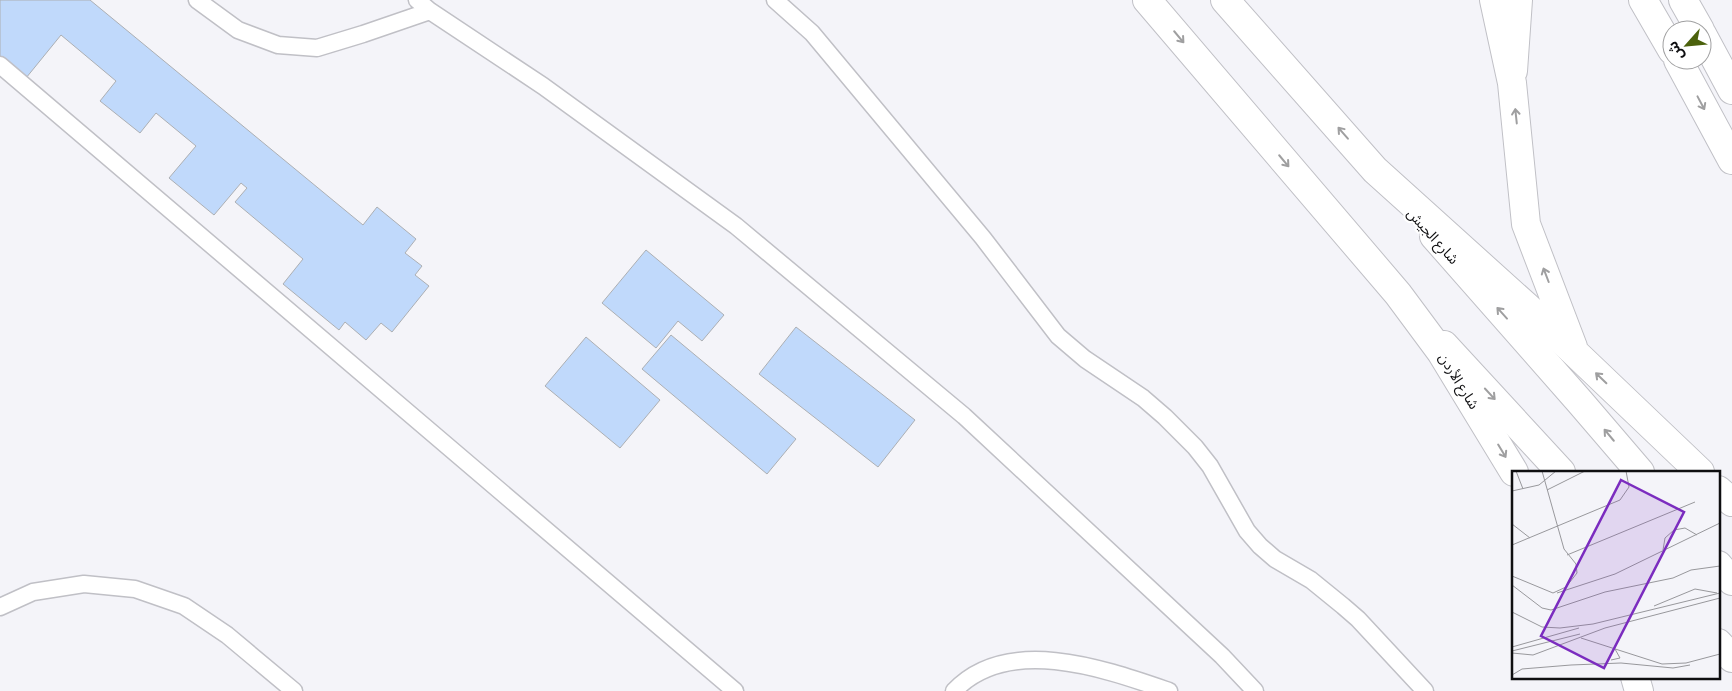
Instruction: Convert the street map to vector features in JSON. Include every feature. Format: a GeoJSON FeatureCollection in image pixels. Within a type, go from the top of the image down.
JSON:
{"type":"FeatureCollection","features":[{"type":"Feature","properties":{"kind":"main road"},"geometry":{"type":"LineString","coordinates":[[1147,0],[1398,294],[1560,471]]}},
{"type":"Feature","properties":{"kind":"main road","name":"شارع الجيش"},"geometry":{"type":"LineString","coordinates":[[1225,0],[1639,471]]}},
{"type":"Feature","properties":{"kind":"main road"},"geometry":{"type":"LineString","coordinates":[[1494,0],[1512,83],[1526,224],[1575,353]]}},
{"type":"Feature","properties":{"kind":"main road"},"geometry":{"type":"LineString","coordinates":[[1512,83],[1518,0]]}},
{"type":"Feature","properties":{"kind":"main road"},"geometry":{"type":"LineString","coordinates":[[1644,0],[1662,32]]}},
{"type":"Feature","properties":{"kind":"main road"},"geometry":{"type":"LineString","coordinates":[[1683,0],[1694,20]]}},
{"type":"Feature","properties":{"kind":"main road"},"geometry":{"type":"LineString","coordinates":[[1712,53],[1732,90]]}},
{"type":"Feature","properties":{"kind":"main road"},"geometry":{"type":"LineString","coordinates":[[1683,70],[1732,160]]}},
{"type":"Feature","properties":{"kind":"main road"},"geometry":{"type":"LineString","coordinates":[[1375,170],[1575,353],[1699,471]]}},
{"type":"Feature","properties":{"kind":"main road","name":"شارع الأردن"},"geometry":{"type":"LineString","coordinates":[[1398,294],[1441,352],[1513,471]]}},
{"type":"Feature","properties":{"kind":"main road"},"geometry":{"type":"LineString","coordinates":[[1720,492],[1732,502]]}},
{"type":"Feature","properties":{"kind":"main road"},"geometry":{"type":"LineString","coordinates":[[1720,566],[1732,581]]}},
{"type":"Feature","properties":{"kind":"main road"},"geometry":{"type":"LineString","coordinates":[[1720,645],[1732,658]]}},
{"type":"Feature","properties":{"kind":"main road"},"geometry":{"type":"LineString","coordinates":[[1635,678],[1639,691]]}},
{"type":"Feature","properties":{"kind":"lane"},"geometry":{"type":"LineString","coordinates":[[197,0],[238,30],[278,45],[316,48],[430,11]]}},
{"type":"Feature","properties":{"kind":"lane"},"geometry":{"type":"LineString","coordinates":[[417,0],[430,11],[551,92],[736,226],[812,288],[964,416],[1222,656],[1255,691]]}},
{"type":"Feature","properties":{"kind":"lane"},"geometry":{"type":"LineString","coordinates":[[775,0],[812,33],[983,238],[1058,336],[1085,359],[1143,398],[1165,417],[1195,447],[1210,466],[1247,531],[1260,546],[1276,559],[1310,580],[1358,619],[1425,691]]}},
{"type":"Feature","properties":{"kind":"lane"},"geometry":{"type":"LineString","coordinates":[[0,65],[735,691]]}},
{"type":"Feature","properties":{"kind":"lane"},"geometry":{"type":"LineString","coordinates":[[0,607],[33,592],[84,584],[135,589],[184,606],[227,635],[294,691]]}},
{"type":"Feature","properties":{"kind":"lane"},"geometry":{"type":"LineString","coordinates":[[954,691],[963,682],[990,667],[1017,660],[1046,660],[1078,665],[1169,691]]}},
{"type":"Feature","properties":{"kind":"building"},"geometry":{"type":"Polygon","coordinates":[[[0,0],[90,0],[363,225],[377,207],[416,239],[405,253],[422,266],[415,275],[429,286],[392,332],[381,323],[366,340],[345,322],[339,330],[283,284],[303,259],[235,202],[247,188],[241,183],[214,215],[169,178],[196,146],[156,113],[140,133],[100,101],[116,81],[61,35],[26,78],[0,56],[0,0]]]}},
{"type":"Feature","properties":{"kind":"building"},"geometry":{"type":"Polygon","coordinates":[[[646,250],[724,315],[702,341],[678,321],[656,348],[602,303],[646,250]]]}},
{"type":"Feature","properties":{"kind":"building"},"geometry":{"type":"Polygon","coordinates":[[[796,327],[915,420],[878,467],[759,374],[796,327]]]}},
{"type":"Feature","properties":{"kind":"building"},"geometry":{"type":"Polygon","coordinates":[[[671,335],[796,439],[767,474],[642,369],[671,335]]]}},
{"type":"Feature","properties":{"kind":"building"},"geometry":{"type":"Polygon","coordinates":[[[586,337],[660,400],[620,448],[545,386],[586,337]]]}}]}
